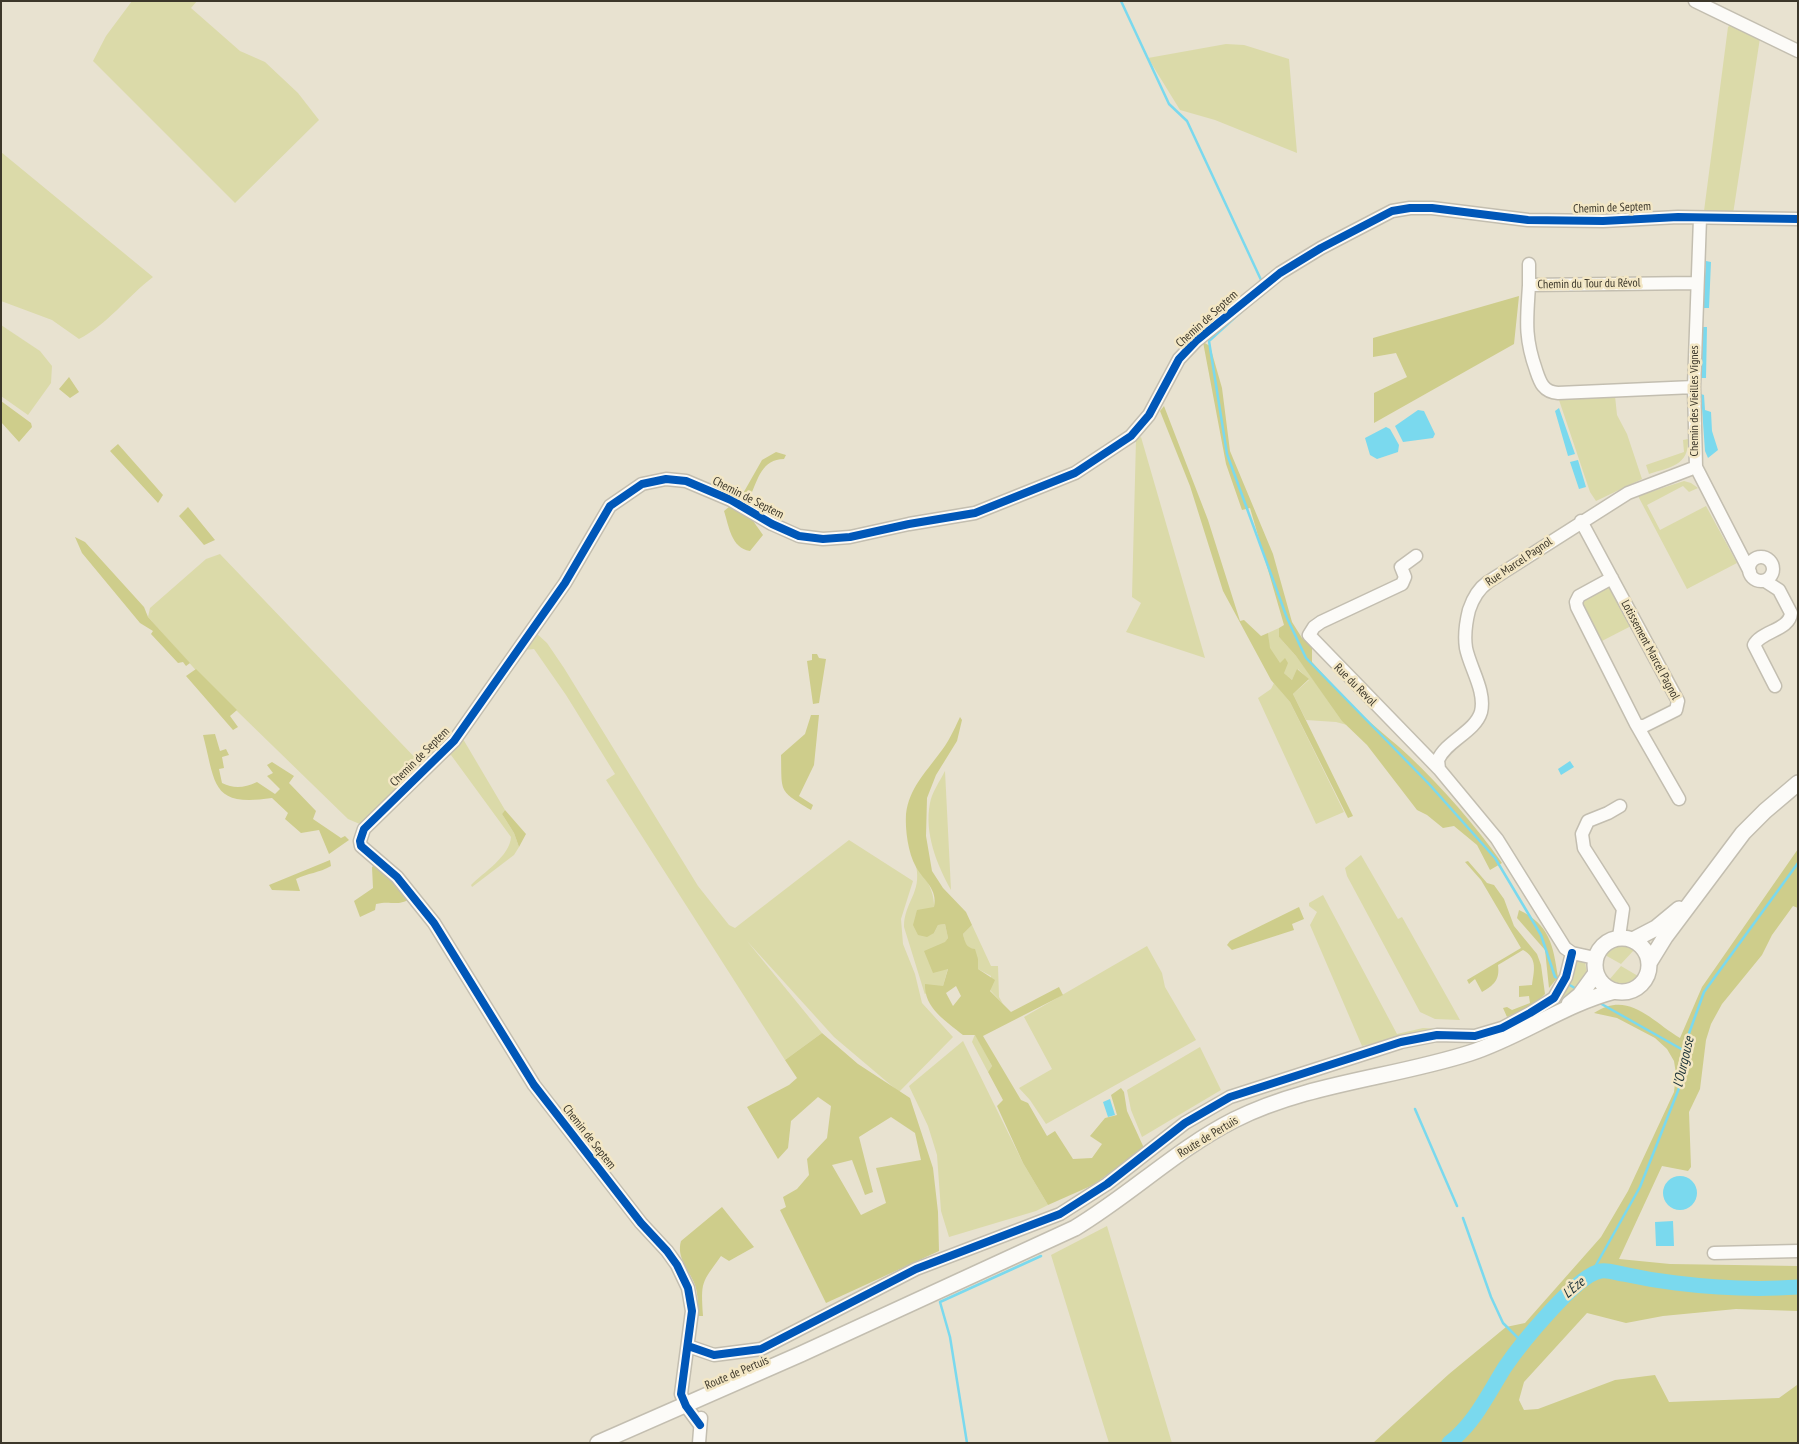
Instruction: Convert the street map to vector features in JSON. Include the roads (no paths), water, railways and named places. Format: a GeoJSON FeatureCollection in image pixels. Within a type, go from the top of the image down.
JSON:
{"type":"FeatureCollection","features":[{"type":"Feature","properties":{"kind":"main road"},"geometry":{"type":"LineString","coordinates":[[1699,892],[1656,928],[1602,946],[1595,958],[1596,973],[1607,988],[1624,992],[1639,986],[1645,980],[1649,964],[1665,937],[1699,892],[1752,824],[1798,783]]}},
{"type":"Feature","properties":{"kind":"main road"},"geometry":{"type":"LineString","coordinates":[[1626,939],[1644,949],[1649,964]]}},
{"type":"Feature","properties":{"kind":"main road","name":"Route de Pertuis"},"geometry":{"type":"LineString","coordinates":[[1551,1017],[1580,995],[1596,973]]}},
{"type":"Feature","properties":{"kind":"main road","name":"Route de Pertuis"},"geometry":{"type":"LineString","coordinates":[[589,1443],[890,1312],[1075,1228],[1110,1206],[1190,1146],[1234,1120],[1258,1109],[1317,1090],[1458,1057],[1512,1036],[1551,1017],[1615,991]]}},
{"type":"Feature","properties":{"kind":"main road","name":"Route de Pertuis"},"geometry":{"type":"LineString","coordinates":[[598,1443],[688,1401]]}},
{"type":"Feature","properties":{"kind":"street"},"geometry":{"type":"LineString","coordinates":[[1695,1],[1798,51]]}},
{"type":"Feature","properties":{"kind":"street","name":"Chemin de Septem"},"geometry":{"type":"LineString","coordinates":[[688,1401],[682,1379],[692,1322],[690,1297],[676,1264],[534,1085],[434,923],[397,877],[361,846],[360,841],[364,829],[454,741],[565,583],[610,506],[642,484],[666,479],[686,481],[731,500],[772,524],[799,536],[823,540],[850,537],[909,524],[975,513],[1075,474],[1106,454],[1141,426],[1180,359],[1196,340],[1280,272],[1392,211],[1425,208],[1528,220],[1798,219]]}},
{"type":"Feature","properties":{"kind":"street","name":"Chemin des Vieilles Vignes"},"geometry":{"type":"LineString","coordinates":[[1700,218],[1694,386],[1696,467],[1703,485],[1750,572]]}},
{"type":"Feature","properties":{"kind":"street"},"geometry":{"type":"LineString","coordinates":[[1529,264],[1529,285]]}},
{"type":"Feature","properties":{"kind":"street","name":"Chemin du Tour du Révol"},"geometry":{"type":"LineString","coordinates":[[1694,386],[1558,393],[1548,391],[1540,383],[1527,340],[1529,285],[1697,283]]}},
{"type":"Feature","properties":{"kind":"street","name":"Rue Marcel Pagnol"},"geometry":{"type":"LineString","coordinates":[[1439,769],[1437,762],[1440,756],[1476,720],[1481,711],[1480,692],[1465,639],[1467,617],[1474,596],[1488,582],[1581,521],[1628,493],[1696,467]]}},
{"type":"Feature","properties":{"kind":"street","name":"Lotissement Marcel Pagnol"},"geometry":{"type":"LineString","coordinates":[[1581,521],[1678,701],[1676,710],[1644,726],[1637,726]]}},
{"type":"Feature","properties":{"kind":"street","name":"Rue du Revol"},"geometry":{"type":"LineString","coordinates":[[1416,556],[1401,567],[1405,577],[1402,584],[1314,627],[1309,636],[1439,769]]}},
{"type":"Feature","properties":{"kind":"street"},"geometry":{"type":"LineString","coordinates":[[1765,581],[1771,576],[1773,569],[1767,559],[1756,559],[1750,564],[1750,572],[1757,580],[1765,581],[1779,590],[1791,613],[1788,622],[1757,640],[1754,645],[1775,686]]}},
{"type":"Feature","properties":{"kind":"street"},"geometry":{"type":"LineString","coordinates":[[1612,578],[1579,596],[1576,602],[1637,726],[1679,799]]}},
{"type":"Feature","properties":{"kind":"street"},"geometry":{"type":"LineString","coordinates":[[1439,769],[1497,839],[1557,936],[1572,953],[1595,958]]}},
{"type":"Feature","properties":{"kind":"street"},"geometry":{"type":"LineString","coordinates":[[1620,806],[1608,814],[1588,821],[1582,837],[1586,851],[1623,909],[1626,939]]}},
{"type":"Feature","properties":{"kind":"street"},"geometry":{"type":"LineString","coordinates":[[688,1346],[714,1354],[761,1349],[916,1268],[1060,1214],[1107,1184],[1185,1123],[1230,1097],[1401,1042],[1437,1035],[1475,1036],[1496,1030],[1530,1013],[1554,998],[1566,978],[1572,953]]}},
{"type":"Feature","properties":{"kind":"street"},"geometry":{"type":"LineString","coordinates":[[1714,1253],[1798,1251]]}},
{"type":"Feature","properties":{"kind":"street"},"geometry":{"type":"LineString","coordinates":[[688,1401],[700,1425],[699,1443]]}},
{"type":"Feature","properties":{"kind":"water"},"geometry":{"type":"Polygon","coordinates":[[[1706,261],[1711,262],[1709,308],[1703,308],[1706,261]]]}},
{"type":"Feature","properties":{"kind":"water"},"geometry":{"type":"Polygon","coordinates":[[[1703,327],[1707,327],[1706,378],[1699,378],[1703,327]]]}},
{"type":"Feature","properties":{"kind":"water"},"geometry":{"type":"Polygon","coordinates":[[[1701,394],[1704,395],[1705,410],[1711,412],[1712,431],[1718,450],[1708,458],[1705,451],[1701,394]]]}},
{"type":"Feature","properties":{"kind":"water"},"geometry":{"type":"Polygon","coordinates":[[[1559,408],[1575,454],[1568,456],[1555,411],[1559,408]]]}},
{"type":"Feature","properties":{"kind":"water"},"geometry":{"type":"Polygon","coordinates":[[[1418,410],[1424,411],[1435,434],[1433,438],[1403,442],[1395,426],[1418,410]]]}},
{"type":"Feature","properties":{"kind":"water"},"geometry":{"type":"Polygon","coordinates":[[[1386,427],[1390,429],[1399,445],[1398,452],[1377,459],[1370,455],[1365,438],[1386,427]]]}},
{"type":"Feature","properties":{"kind":"water"},"geometry":{"type":"Polygon","coordinates":[[[1578,460],[1586,487],[1579,489],[1570,462],[1578,460]]]}},
{"type":"Feature","properties":{"kind":"water"},"geometry":{"type":"Polygon","coordinates":[[[1570,761],[1574,767],[1561,775],[1558,769],[1570,761]]]}},
{"type":"Feature","properties":{"kind":"water"},"geometry":{"type":"Polygon","coordinates":[[[1110,1099],[1115,1115],[1108,1117],[1103,1102],[1110,1099]]]}},
{"type":"Feature","properties":{"kind":"water"},"geometry":{"type":"Polygon","coordinates":[[[1680,1176],[1687,1177],[1692,1181],[1696,1186],[1696,1200],[1692,1205],[1687,1209],[1680,1210],[1673,1209],[1668,1205],[1664,1200],[1663,1193],[1664,1186],[1668,1181],[1673,1177],[1680,1176]]]}},
{"type":"Feature","properties":{"kind":"water"},"geometry":{"type":"Polygon","coordinates":[[[1673,1221],[1674,1246],[1656,1246],[1655,1222],[1673,1221]]]}},
{"type":"Feature","properties":{"kind":"waterway"},"geometry":{"type":"LineString","coordinates":[[1121,1],[1169,104],[1187,121],[1262,282]]}},
{"type":"Feature","properties":{"kind":"waterway"},"geometry":{"type":"LineString","coordinates":[[1241,312],[1209,341],[1227,454],[1287,618],[1306,658],[1429,784],[1495,858],[1541,935],[1555,977],[1561,980]]}},
{"type":"Feature","properties":{"kind":"waterway","name":"l'Ourgouse"},"geometry":{"type":"LineString","coordinates":[[1591,1274],[1640,1187],[1683,1078],[1683,1050],[1704,992],[1798,863]]}},
{"type":"Feature","properties":{"kind":"waterway"},"geometry":{"type":"LineString","coordinates":[[1568,984],[1578,990]]}},
{"type":"Feature","properties":{"kind":"waterway"},"geometry":{"type":"LineString","coordinates":[[1598,1002],[1683,1050]]}},
{"type":"Feature","properties":{"kind":"waterway"},"geometry":{"type":"LineString","coordinates":[[1415,1109],[1457,1206]]}},
{"type":"Feature","properties":{"kind":"waterway"},"geometry":{"type":"LineString","coordinates":[[1463,1218],[1491,1297],[1503,1323],[1524,1344]]}},
{"type":"Feature","properties":{"kind":"waterway"},"geometry":{"type":"LineString","coordinates":[[967,1443],[950,1337],[940,1302],[1041,1256]]}},
{"type":"Feature","properties":{"kind":"waterway","name":"L'Èze"},"geometry":{"type":"LineString","coordinates":[[1449,1443],[1474,1417],[1505,1367],[1523,1343],[1564,1297],[1591,1275],[1607,1271],[1676,1283],[1706,1286],[1798,1287]]}}]}
